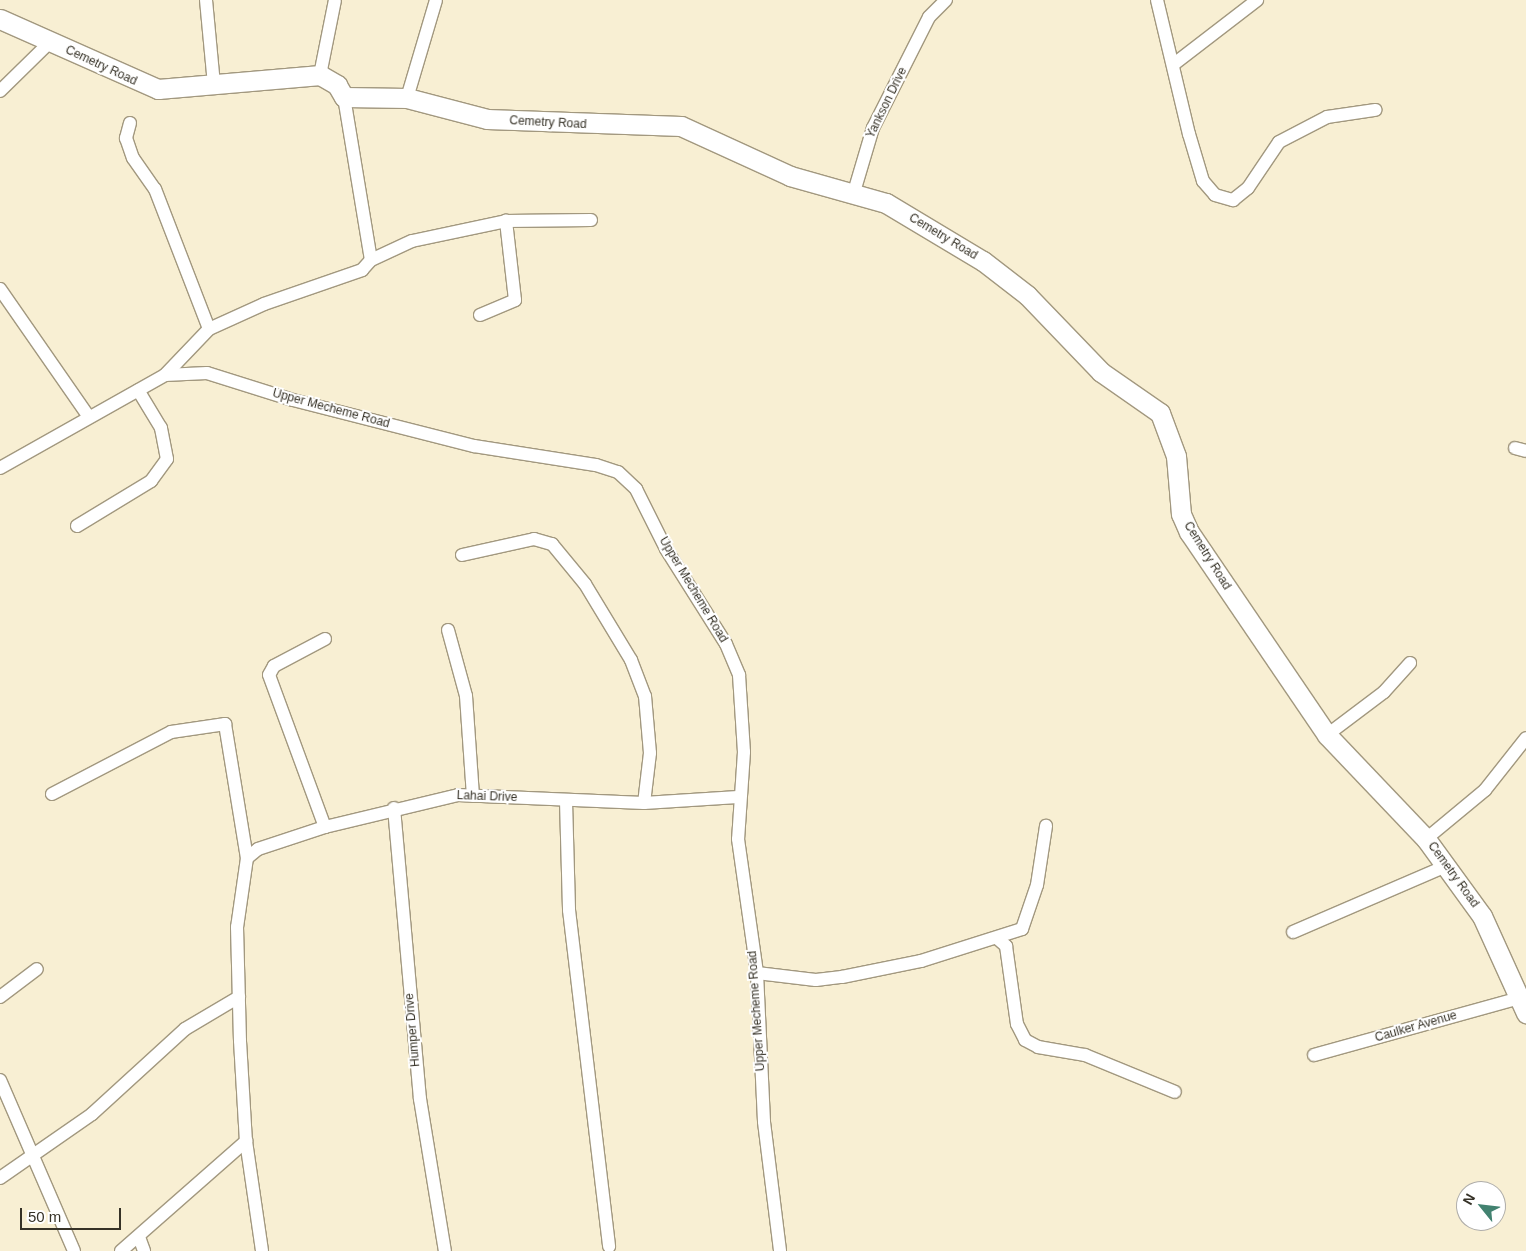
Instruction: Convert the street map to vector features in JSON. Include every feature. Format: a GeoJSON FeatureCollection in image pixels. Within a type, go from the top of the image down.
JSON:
{"type":"FeatureCollection","features":[{"type":"Feature","properties":{"kind":"street"},"geometry":{"type":"LineString","coordinates":[[206,0],[214,85]]}},
{"type":"Feature","properties":{"kind":"street"},"geometry":{"type":"LineString","coordinates":[[335,0],[320,75],[337,85],[344,96],[371,260]]}},
{"type":"Feature","properties":{"kind":"street"},"geometry":{"type":"LineString","coordinates":[[407,98],[436,0]]}},
{"type":"Feature","properties":{"kind":"street","name":"Yankson Drive"},"geometry":{"type":"LineString","coordinates":[[854,192],[873,128],[929,16],[946,0]]}},
{"type":"Feature","properties":{"kind":"street"},"geometry":{"type":"LineString","coordinates":[[1157,0],[1203,181],[1215,195],[1233,200],[1248,188],[1279,142],[1327,117],[1375,110]]}},
{"type":"Feature","properties":{"kind":"street"},"geometry":{"type":"LineString","coordinates":[[1174,64],[1257,0]]}},
{"type":"Feature","properties":{"kind":"street","name":"Cemetry Road"},"geometry":{"type":"LineString","coordinates":[[0,19],[158,89],[320,75]]}},
{"type":"Feature","properties":{"kind":"street"},"geometry":{"type":"LineString","coordinates":[[0,91],[50,42]]}},
{"type":"Feature","properties":{"kind":"street","name":"Cemetry Road"},"geometry":{"type":"LineString","coordinates":[[344,96],[407,98],[487,119],[524,123],[681,126],[790,176],[854,192],[886,204],[983,261],[1027,295],[1101,372],[1160,413],[1176,456],[1181,514],[1189,532],[1327,735],[1426,839],[1482,916],[1523,1005]]}},
{"type":"Feature","properties":{"kind":"street"},"geometry":{"type":"LineString","coordinates":[[130,123],[126,138],[134,158],[155,189],[209,329]]}},
{"type":"Feature","properties":{"kind":"street"},"geometry":{"type":"LineString","coordinates":[[165,375],[209,329],[264,304],[362,270],[371,260],[412,241],[506,222],[591,220]]}},
{"type":"Feature","properties":{"kind":"street"},"geometry":{"type":"LineString","coordinates":[[480,315],[515,300],[517,290],[506,222]]}},
{"type":"Feature","properties":{"kind":"street"},"geometry":{"type":"LineString","coordinates":[[0,289],[89,417]]}},
{"type":"Feature","properties":{"kind":"street","name":"Upper Mecheme Road"},"geometry":{"type":"LineString","coordinates":[[0,468],[165,375],[207,373],[427,434],[618,472],[646,506],[666,549],[726,644],[739,675],[744,752],[738,797],[738,839],[757,973],[764,1122],[780,1251]]}},
{"type":"Feature","properties":{"kind":"street"},"geometry":{"type":"LineString","coordinates":[[77,526],[151,481],[167,459],[161,428],[138,390]]}},
{"type":"Feature","properties":{"kind":"street"},"geometry":{"type":"LineString","coordinates":[[462,555],[534,539],[552,544],[585,584],[631,660],[645,696],[650,753],[644,803]]}},
{"type":"Feature","properties":{"kind":"street"},"geometry":{"type":"LineString","coordinates":[[448,630],[466,696],[474,796]]}},
{"type":"Feature","properties":{"kind":"street"},"geometry":{"type":"LineString","coordinates":[[324,639],[274,666],[269,675],[325,827]]}},
{"type":"Feature","properties":{"kind":"street"},"geometry":{"type":"LineString","coordinates":[[1327,735],[1384,692],[1410,663]]}},
{"type":"Feature","properties":{"kind":"street"},"geometry":{"type":"LineString","coordinates":[[52,794],[171,732],[225,724],[247,858],[237,927],[239,997],[246,1141],[262,1251]]}},
{"type":"Feature","properties":{"kind":"street"},"geometry":{"type":"LineString","coordinates":[[1426,839],[1485,790],[1526,738]]}},
{"type":"Feature","properties":{"kind":"street","name":"Lahai Drive"},"geometry":{"type":"LineString","coordinates":[[247,858],[258,849],[325,827],[430,798],[474,796],[644,803],[738,797]]}},
{"type":"Feature","properties":{"kind":"street"},"geometry":{"type":"LineString","coordinates":[[566,801],[569,910],[609,1247]]}},
{"type":"Feature","properties":{"kind":"street","name":"Humper Drive"},"geometry":{"type":"LineString","coordinates":[[394,808],[420,1099],[446,1251]]}},
{"type":"Feature","properties":{"kind":"street"},"geometry":{"type":"LineString","coordinates":[[998,939],[1022,929],[1038,884],[1046,826]]}},
{"type":"Feature","properties":{"kind":"street"},"geometry":{"type":"LineString","coordinates":[[1294,932],[1446,866]]}},
{"type":"Feature","properties":{"kind":"street"},"geometry":{"type":"LineString","coordinates":[[757,973],[816,980],[842,977],[921,961],[988,937],[998,939],[1006,946],[1017,1024],[1025,1040],[1038,1047],[1085,1055],[1174,1092]]}},
{"type":"Feature","properties":{"kind":"street"},"geometry":{"type":"LineString","coordinates":[[0,997],[37,969]]}},
{"type":"Feature","properties":{"kind":"street"},"geometry":{"type":"LineString","coordinates":[[0,1178],[31,1159],[92,1114],[185,1029],[239,997]]}},
{"type":"Feature","properties":{"kind":"street","name":"Caulker Avenue"},"geometry":{"type":"LineString","coordinates":[[1314,1055],[1523,1005]]}},
{"type":"Feature","properties":{"kind":"street"},"geometry":{"type":"LineString","coordinates":[[0,1080],[31,1159],[74,1251]]}},
{"type":"Feature","properties":{"kind":"street"},"geometry":{"type":"LineString","coordinates":[[121,1251],[246,1141]]}},
{"type":"Feature","properties":{"kind":"street"},"geometry":{"type":"LineString","coordinates":[[139,1237],[144,1251]]}}]}
